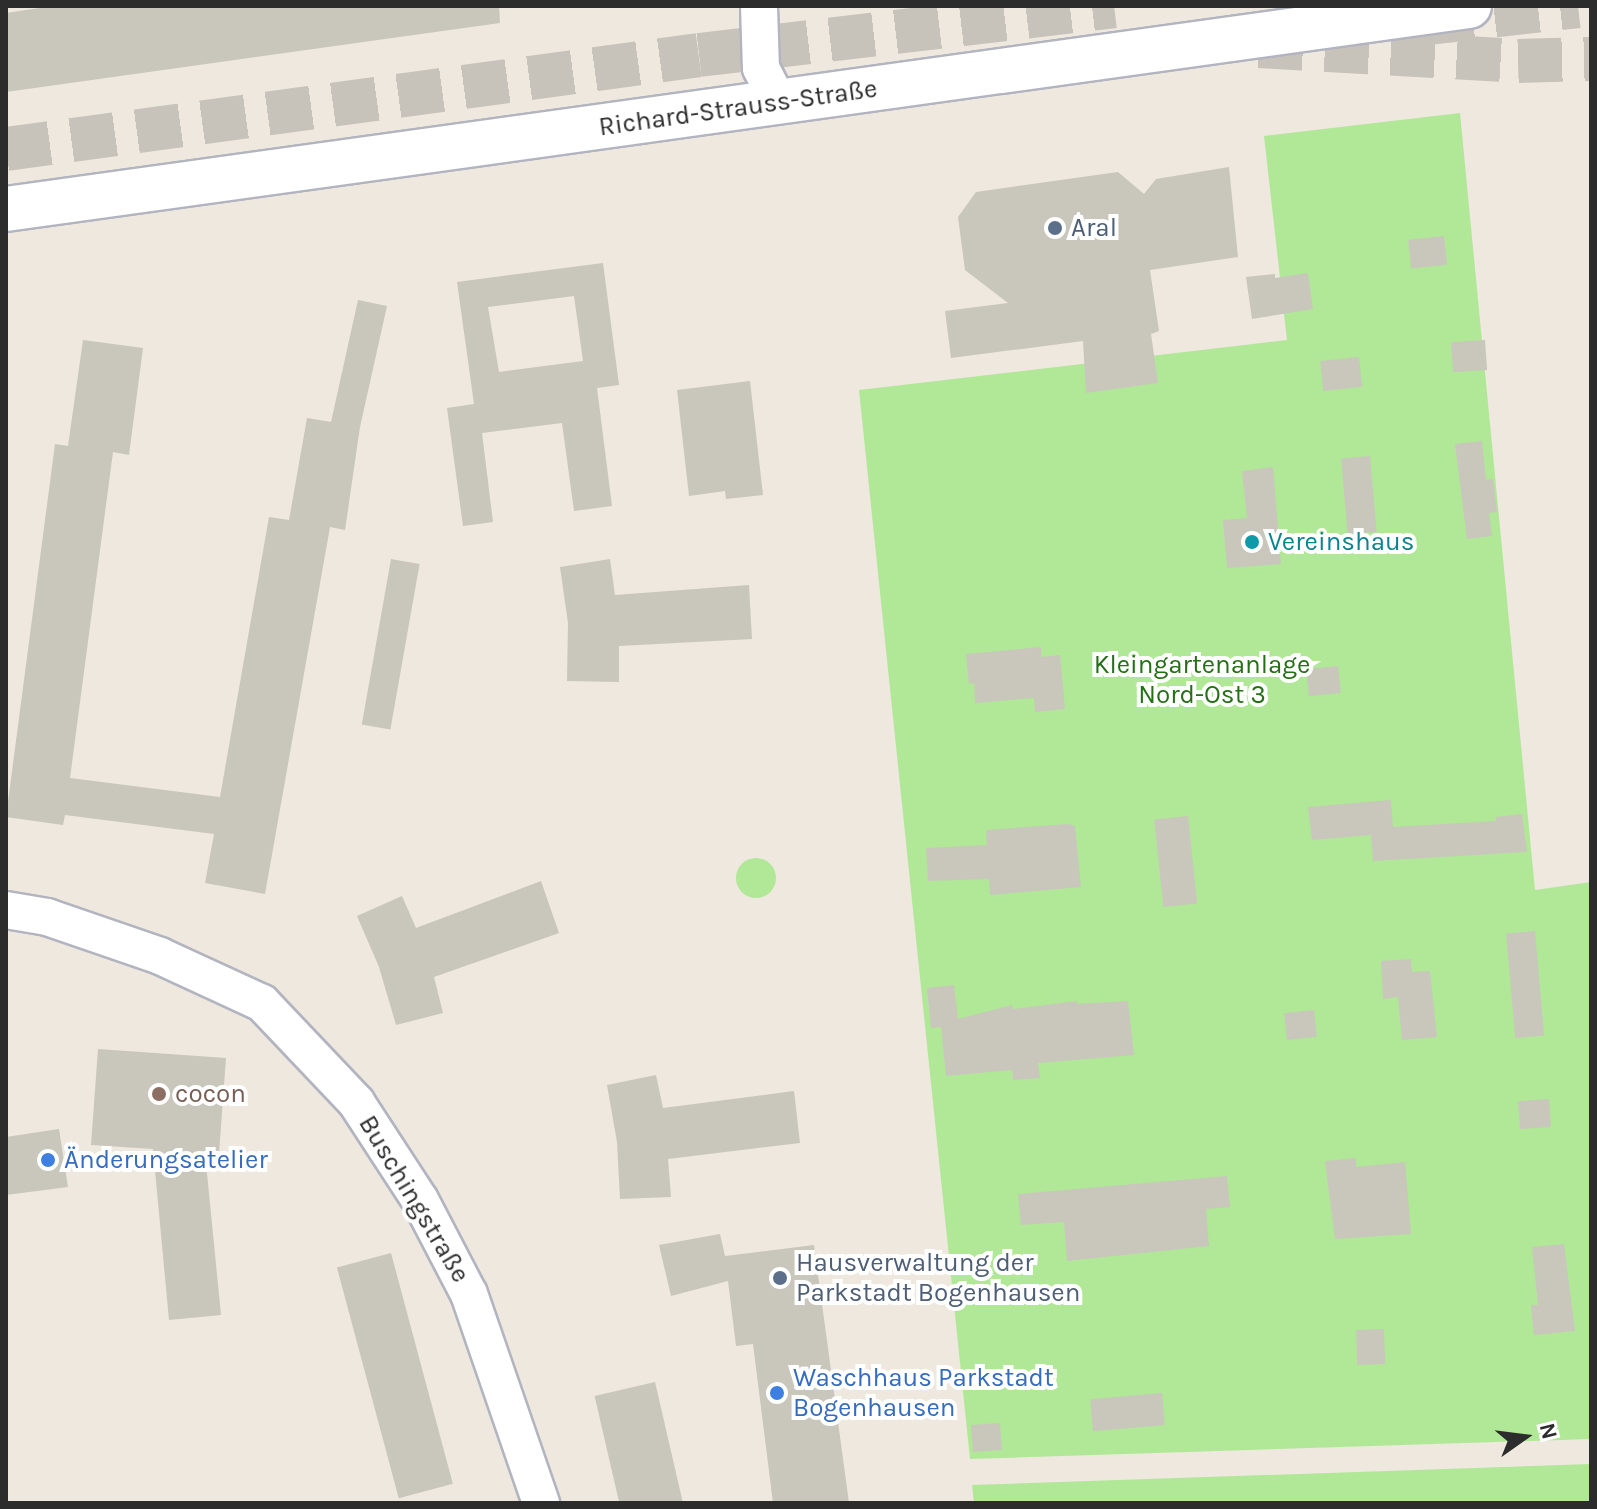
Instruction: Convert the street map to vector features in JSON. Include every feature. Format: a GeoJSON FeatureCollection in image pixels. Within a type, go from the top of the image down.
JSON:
{"type":"FeatureCollection","features":[{"type":"Feature","properties":{"kind":"main road","name":"Richard-Strauss-Straße"},"geometry":{"type":"LineString","coordinates":[[6,209],[1469,6]]}},
{"type":"Feature","properties":{"kind":"street"},"geometry":{"type":"LineString","coordinates":[[759,6],[761,68],[779,103]]}},
{"type":"Feature","properties":{"kind":"street","name":"Buschingstraße"},"geometry":{"type":"LineString","coordinates":[[6,910],[47,917],[160,956],[262,1003],[356,1102],[420,1200],[469,1294],[541,1503]]}},
{"type":"Feature","properties":{"kind":"green space","name":"Kleingartenanlage Nord-Ost 3"},"geometry":{"type":"Polygon","coordinates":[[[1460,113],[1535,890],[1591,882],[1591,1443],[1590,1439],[970,1459],[859,390],[1287,340],[1264,136],[1460,113]]]}},
{"type":"Feature","properties":{"kind":"green space"},"geometry":{"type":"Polygon","coordinates":[[[756,858],[770,864],[776,878],[770,892],[756,898],[742,892],[736,878],[742,864],[756,858]]]}},
{"type":"Feature","properties":{"kind":"green space"},"geometry":{"type":"Polygon","coordinates":[[[1591,1464],[1591,1503],[974,1503],[972,1485],[1591,1464]]]}},
{"type":"Feature","properties":{"kind":"building"},"geometry":{"type":"Polygon","coordinates":[[[53,6],[499,6],[500,23],[6,92],[6,13],[53,6]]]}},
{"type":"Feature","properties":{"kind":"building"},"geometry":{"type":"Polygon","coordinates":[[[1229,167],[1238,257],[1150,270],[1159,331],[1151,334],[1158,383],[1086,393],[1083,341],[951,358],[945,311],[1008,303],[965,270],[958,217],[976,192],[1118,172],[1144,194],[1156,179],[1229,167]]]}},
{"type":"Feature","properties":{"kind":"building"},"geometry":{"type":"Polygon","coordinates":[[[1444,236],[1447,265],[1411,269],[1408,240],[1444,236]]]}},
{"type":"Feature","properties":{"kind":"building"},"geometry":{"type":"Polygon","coordinates":[[[603,263],[619,385],[597,388],[612,506],[574,511],[562,423],[482,433],[493,522],[463,526],[447,408],[474,404],[457,282],[603,263]],[[574,296],[488,307],[499,372],[583,361],[574,296]]]}},
{"type":"Feature","properties":{"kind":"building"},"geometry":{"type":"Polygon","coordinates":[[[1308,273],[1313,309],[1252,319],[1246,277],[1275,274],[1275,278],[1308,273]]]}},
{"type":"Feature","properties":{"kind":"building"},"geometry":{"type":"Polygon","coordinates":[[[358,300],[387,306],[360,427],[345,530],[330,527],[265,894],[205,883],[214,834],[65,815],[63,825],[6,817],[55,444],[68,446],[83,340],[143,348],[129,455],[113,452],[70,778],[220,797],[269,517],[289,520],[307,418],[331,422],[358,300]]]}},
{"type":"Feature","properties":{"kind":"building"},"geometry":{"type":"Polygon","coordinates":[[[1485,340],[1487,370],[1453,372],[1451,342],[1485,340]]]}},
{"type":"Feature","properties":{"kind":"building"},"geometry":{"type":"Polygon","coordinates":[[[1359,357],[1362,387],[1323,391],[1320,361],[1359,357]]]}},
{"type":"Feature","properties":{"kind":"building"},"geometry":{"type":"Polygon","coordinates":[[[750,381],[763,495],[726,499],[725,491],[689,496],[677,390],[750,381]]]}},
{"type":"Feature","properties":{"kind":"building"},"geometry":{"type":"Polygon","coordinates":[[[1482,441],[1486,480],[1493,479],[1497,512],[1489,513],[1492,536],[1467,539],[1455,444],[1482,441]]]}},
{"type":"Feature","properties":{"kind":"building"},"geometry":{"type":"Polygon","coordinates":[[[1370,456],[1377,532],[1348,534],[1341,459],[1370,456]]]}},
{"type":"Feature","properties":{"kind":"building","name":"Vereinshaus"},"geometry":{"type":"Polygon","coordinates":[[[1273,467],[1281,564],[1227,568],[1223,520],[1247,518],[1242,471],[1273,467]]]}},
{"type":"Feature","properties":{"kind":"building"},"geometry":{"type":"Polygon","coordinates":[[[391,559],[420,564],[390,729],[362,724],[391,559]]]}},
{"type":"Feature","properties":{"kind":"building"},"geometry":{"type":"Polygon","coordinates":[[[610,559],[615,595],[749,585],[752,639],[619,646],[619,682],[567,681],[568,623],[560,567],[610,559]]]}},
{"type":"Feature","properties":{"kind":"building"},"geometry":{"type":"Polygon","coordinates":[[[1041,647],[1041,657],[1060,655],[1065,709],[1035,712],[1034,698],[975,703],[974,683],[969,684],[966,654],[1041,647]]]}},
{"type":"Feature","properties":{"kind":"building"},"geometry":{"type":"Polygon","coordinates":[[[1338,666],[1341,693],[1309,696],[1306,669],[1338,666]]]}},
{"type":"Feature","properties":{"kind":"building"},"geometry":{"type":"Polygon","coordinates":[[[1391,800],[1393,827],[1496,821],[1496,817],[1522,814],[1527,852],[1373,861],[1371,835],[1312,840],[1308,807],[1391,800]]]}},
{"type":"Feature","properties":{"kind":"building"},"geometry":{"type":"Polygon","coordinates":[[[1188,816],[1197,904],[1163,907],[1154,820],[1188,816]]]}},
{"type":"Feature","properties":{"kind":"building"},"geometry":{"type":"Polygon","coordinates":[[[1075,826],[1081,887],[990,895],[989,879],[928,881],[926,848],[987,845],[986,830],[1075,826]]]}},
{"type":"Feature","properties":{"kind":"building"},"geometry":{"type":"Polygon","coordinates":[[[541,881],[559,933],[434,977],[443,1013],[396,1025],[379,967],[357,916],[402,896],[416,928],[541,881]]]}},
{"type":"Feature","properties":{"kind":"building"},"geometry":{"type":"Polygon","coordinates":[[[1535,931],[1544,1036],[1515,1038],[1506,934],[1535,931]]]}},
{"type":"Feature","properties":{"kind":"building"},"geometry":{"type":"Polygon","coordinates":[[[1411,959],[1412,972],[1430,971],[1437,1037],[1402,1040],[1398,997],[1383,999],[1381,961],[1411,959]]]}},
{"type":"Feature","properties":{"kind":"building"},"geometry":{"type":"Polygon","coordinates":[[[954,985],[958,1019],[1012,1005],[1013,1009],[1077,1001],[1077,1004],[1128,1001],[1134,1055],[1038,1063],[1040,1078],[1013,1080],[1012,1070],[946,1076],[941,1027],[931,1028],[927,988],[954,985]]]}},
{"type":"Feature","properties":{"kind":"building"},"geometry":{"type":"Polygon","coordinates":[[[1314,1010],[1317,1037],[1287,1040],[1284,1013],[1314,1010]]]}},
{"type":"Feature","properties":{"kind":"building"},"geometry":{"type":"Polygon","coordinates":[[[98,1049],[226,1058],[219,1154],[205,1153],[221,1315],[169,1320],[153,1149],[91,1145],[98,1049]]]}},
{"type":"Feature","properties":{"kind":"building"},"geometry":{"type":"Polygon","coordinates":[[[656,1075],[663,1108],[794,1091],[800,1143],[668,1159],[671,1197],[620,1199],[617,1142],[607,1085],[656,1075]]]}},
{"type":"Feature","properties":{"kind":"building"},"geometry":{"type":"Polygon","coordinates":[[[1549,1099],[1551,1127],[1520,1129],[1518,1101],[1549,1099]]]}},
{"type":"Feature","properties":{"kind":"building"},"geometry":{"type":"Polygon","coordinates":[[[59,1129],[68,1187],[6,1195],[6,1137],[59,1129]]]}},
{"type":"Feature","properties":{"kind":"building"},"geometry":{"type":"Polygon","coordinates":[[[1356,1158],[1356,1167],[1405,1162],[1411,1234],[1335,1239],[1325,1161],[1356,1158]]]}},
{"type":"Feature","properties":{"kind":"building"},"geometry":{"type":"Polygon","coordinates":[[[1227,1176],[1230,1207],[1206,1209],[1209,1246],[1067,1261],[1064,1222],[1021,1225],[1018,1194],[1227,1176]]]}},
{"type":"Feature","properties":{"kind":"building"},"geometry":{"type":"Polygon","coordinates":[[[720,1234],[725,1256],[814,1245],[849,1503],[773,1503],[753,1344],[736,1346],[728,1281],[671,1296],[659,1245],[720,1234]]]}},
{"type":"Feature","properties":{"kind":"building"},"geometry":{"type":"Polygon","coordinates":[[[1564,1244],[1575,1331],[1534,1335],[1531,1305],[1538,1305],[1532,1247],[1564,1244]]]}},
{"type":"Feature","properties":{"kind":"building"},"geometry":{"type":"Polygon","coordinates":[[[391,1253],[453,1484],[399,1498],[337,1267],[391,1253]]]}},
{"type":"Feature","properties":{"kind":"building"},"geometry":{"type":"Polygon","coordinates":[[[1384,1329],[1385,1364],[1357,1365],[1356,1330],[1384,1329]]]}},
{"type":"Feature","properties":{"kind":"building"},"geometry":{"type":"Polygon","coordinates":[[[655,1382],[683,1503],[619,1503],[595,1396],[655,1382]]]}},
{"type":"Feature","properties":{"kind":"building"},"geometry":{"type":"Polygon","coordinates":[[[1162,1393],[1165,1425],[1093,1431],[1090,1399],[1162,1393]]]}},
{"type":"Feature","properties":{"kind":"building"},"geometry":{"type":"Polygon","coordinates":[[[1000,1423],[1002,1450],[973,1452],[971,1425],[1000,1423]]]}},
{"type":"Feature","properties":{"kind":"tunnel"},"geometry":{"type":"LineString","coordinates":[[6,149],[699,55],[1114,6]]}},
{"type":"Feature","properties":{"kind":"tunnel"},"geometry":{"type":"LineString","coordinates":[[1429,23],[1578,6]]}},
{"type":"Feature","properties":{"kind":"tunnel"},"geometry":{"type":"LineString","coordinates":[[1259,46],[1518,61],[1591,59]]}},
{"type":"Feature","properties":{"kind":"place","name":"Aral"},"geometry":{"type":"Point","coordinates":[1055,228]}},
{"type":"Feature","properties":{"kind":"place","name":"Vereinshaus"},"geometry":{"type":"Point","coordinates":[1252,542]}},
{"type":"Feature","properties":{"kind":"place","name":"cocon"},"geometry":{"type":"Point","coordinates":[159,1094]}},
{"type":"Feature","properties":{"kind":"place","name":"Änderungsatelier"},"geometry":{"type":"Point","coordinates":[48,1160]}},
{"type":"Feature","properties":{"kind":"place","name":"Hausverwaltung der Parkstadt Bogenhausen"},"geometry":{"type":"Point","coordinates":[780,1278]}},
{"type":"Feature","properties":{"kind":"place","name":"Waschhaus Parkstadt Bogenhausen"},"geometry":{"type":"Point","coordinates":[777,1393]}}]}
